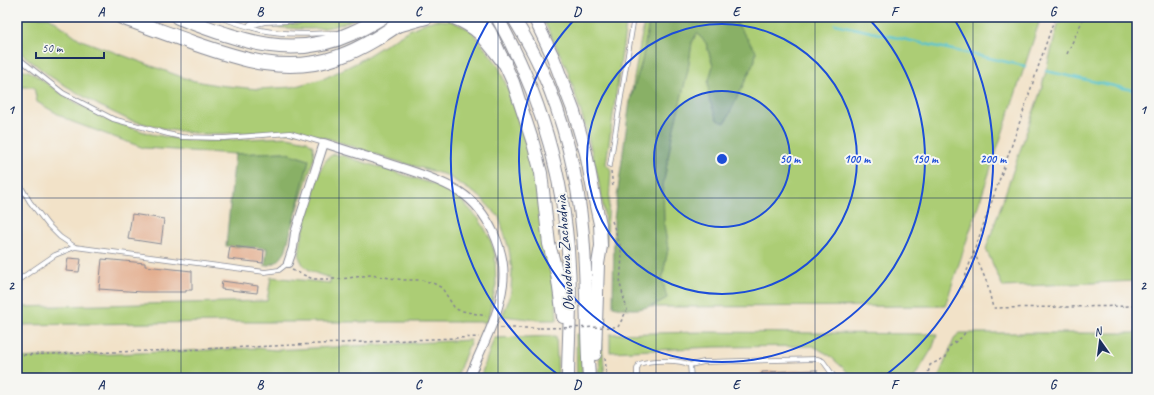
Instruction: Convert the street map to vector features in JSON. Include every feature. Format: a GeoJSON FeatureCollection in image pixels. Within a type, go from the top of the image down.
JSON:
{"type":"FeatureCollection","features":[{"type":"Feature","properties":{"kind":"highway"},"geometry":{"type":"LineString","coordinates":[[122,17],[239,58],[290,66],[304,65],[338,57],[365,45],[409,17]]}},
{"type":"Feature","properties":{"kind":"highway"},"geometry":{"type":"LineString","coordinates":[[178,17],[242,40],[265,45],[294,47],[320,44],[351,34],[382,17]]}},
{"type":"Feature","properties":{"kind":"highway"},"geometry":{"type":"LineString","coordinates":[[320,44],[369,17]]}},
{"type":"Feature","properties":{"kind":"highway"},"geometry":{"type":"LineString","coordinates":[[397,25],[426,17]]}},
{"type":"Feature","properties":{"kind":"highway"},"geometry":{"type":"LineString","coordinates":[[454,17],[468,23],[486,37],[504,62]]}},
{"type":"Feature","properties":{"kind":"main road"},"geometry":{"type":"LineString","coordinates":[[480,17],[490,32],[504,62],[526,120],[541,173],[549,244],[557,274],[568,348]]}},
{"type":"Feature","properties":{"kind":"main road","name":"Obwodowa Zachodnia"},"geometry":{"type":"LineString","coordinates":[[497,17],[528,78],[539,108],[555,165],[561,196],[566,240],[570,298],[568,378]]}},
{"type":"Feature","properties":{"kind":"main road","name":"Obwodowa Zachodnia"},"geometry":{"type":"LineString","coordinates":[[514,17],[533,52],[548,85],[559,117],[574,175],[583,234],[589,378]]}},
{"type":"Feature","properties":{"kind":"main road"},"geometry":{"type":"LineString","coordinates":[[534,17],[553,57],[574,112],[586,153],[600,224],[601,246],[597,287],[594,378]]}},
{"type":"Feature","properties":{"kind":"street"},"geometry":{"type":"LineString","coordinates":[[288,263],[295,233],[324,143],[434,179],[461,193],[483,214],[496,236],[502,257],[503,283],[499,303],[469,378]]}},
{"type":"Feature","properties":{"kind":"lane"},"geometry":{"type":"LineString","coordinates":[[219,17],[246,27],[273,32],[301,34],[339,33]]}},
{"type":"Feature","properties":{"kind":"lane"},"geometry":{"type":"LineString","coordinates":[[246,27],[261,17]]}},
{"type":"Feature","properties":{"kind":"lane"},"geometry":{"type":"LineString","coordinates":[[246,27],[264,22],[292,21],[305,17]]}},
{"type":"Feature","properties":{"kind":"lane"},"geometry":{"type":"LineString","coordinates":[[610,165],[634,17]]}},
{"type":"Feature","properties":{"kind":"lane"},"geometry":{"type":"LineString","coordinates":[[17,57],[63,93],[113,119],[182,137],[224,138],[290,133],[324,143]]}},
{"type":"Feature","properties":{"kind":"lane"},"geometry":{"type":"LineString","coordinates":[[17,171],[17,180],[30,202],[48,225],[60,237],[75,247],[265,272],[278,270],[288,263]]}},
{"type":"Feature","properties":{"kind":"lane"},"geometry":{"type":"LineString","coordinates":[[17,191],[24,191]]}},
{"type":"Feature","properties":{"kind":"lane"},"geometry":{"type":"LineString","coordinates":[[17,281],[55,255],[75,247]]}},
{"type":"Feature","properties":{"kind":"lane"},"geometry":{"type":"LineString","coordinates":[[637,378],[637,369],[639,364],[646,362],[685,362],[690,365],[704,362],[818,359],[823,361],[835,378]]}},
{"type":"Feature","properties":{"kind":"lane"},"geometry":{"type":"LineString","coordinates":[[690,365],[691,378]]}},
{"type":"Feature","properties":{"kind":"path"},"geometry":{"type":"LineString","coordinates":[[961,288],[1015,136],[1055,17]]}},
{"type":"Feature","properties":{"kind":"path"},"geometry":{"type":"LineString","coordinates":[[1067,54],[1084,17]]}},
{"type":"Feature","properties":{"kind":"path"},"geometry":{"type":"LineString","coordinates":[[610,165],[613,187]]}},
{"type":"Feature","properties":{"kind":"path"},"geometry":{"type":"LineString","coordinates":[[17,355],[180,350],[540,328],[618,327],[627,310],[620,284],[622,256],[619,241],[612,221]]}},
{"type":"Feature","properties":{"kind":"path"},"geometry":{"type":"LineString","coordinates":[[974,252],[986,283],[993,308],[1137,306]]}},
{"type":"Feature","properties":{"kind":"path"},"geometry":{"type":"LineString","coordinates":[[288,263],[293,271],[313,279],[341,279],[370,275],[404,280],[421,280],[433,283],[442,288],[454,307],[458,310],[476,313],[493,319]]}},
{"type":"Feature","properties":{"kind":"path"},"geometry":{"type":"LineString","coordinates":[[927,378],[930,365],[946,357],[950,346],[962,337],[966,331]]}},
{"type":"Feature","properties":{"kind":"green space"},"geometry":{"type":"Polygon","coordinates":[[[17,17],[49,17],[81,40],[190,80],[217,85],[258,89],[292,87],[325,78],[356,63],[407,31],[427,22],[437,20],[451,21],[471,30],[498,65],[515,106],[526,139],[537,184],[556,301],[557,320],[539,320],[502,316],[509,300],[512,271],[509,249],[499,217],[479,196],[446,175],[393,160],[330,139],[301,132],[203,134],[170,130],[129,120],[98,105],[51,77],[17,50],[17,17]]]}},
{"type":"Feature","properties":{"kind":"green space"},"geometry":{"type":"Polygon","coordinates":[[[314,17],[357,17],[337,26],[326,28],[306,29],[273,27],[276,24],[298,24],[314,17]]]}},
{"type":"Feature","properties":{"kind":"green space"},"geometry":{"type":"Polygon","coordinates":[[[542,17],[627,17],[606,164],[611,170],[606,247],[604,211],[597,173],[584,122],[567,69],[542,17]]]}},
{"type":"Feature","properties":{"kind":"green space"},"geometry":{"type":"Polygon","coordinates":[[[645,17],[650,17],[642,61],[630,101],[645,17]]]}},
{"type":"Feature","properties":{"kind":"green space"},"geometry":{"type":"Polygon","coordinates":[[[650,17],[733,17],[756,51],[755,60],[725,123],[717,120],[709,99],[708,83],[713,66],[706,43],[697,33],[692,42],[688,70],[672,136],[663,186],[664,225],[668,249],[662,279],[667,298],[648,307],[628,309],[613,306],[614,219],[630,101],[642,61],[650,17]]]}},
{"type":"Feature","properties":{"kind":"green space"},"geometry":{"type":"Polygon","coordinates":[[[733,17],[1041,17],[945,306],[651,307],[667,298],[662,279],[668,249],[664,225],[663,186],[672,136],[688,70],[692,42],[697,33],[706,43],[713,66],[708,83],[725,123],[755,60],[743,33],[733,17]]]}},
{"type":"Feature","properties":{"kind":"green space"},"geometry":{"type":"Polygon","coordinates":[[[1060,17],[1137,17],[1137,281],[1003,287],[986,249],[1041,90],[1060,17]]]}},
{"type":"Feature","properties":{"kind":"green space"},"geometry":{"type":"Polygon","coordinates":[[[17,68],[31,72],[66,97],[107,120],[151,134],[178,139],[205,141],[287,137],[307,141],[313,146],[314,157],[292,228],[309,160],[283,152],[235,154],[144,148],[70,121],[37,102],[34,87],[17,87],[17,68]]]}},
{"type":"Feature","properties":{"kind":"green space"},"geometry":{"type":"Polygon","coordinates":[[[283,152],[309,160],[286,249],[278,260],[273,264],[265,266],[267,248],[226,246],[235,154],[283,152]]]}},
{"type":"Feature","properties":{"kind":"green space"},"geometry":{"type":"Polygon","coordinates":[[[334,154],[436,185],[460,199],[479,219],[490,238],[495,255],[496,285],[487,322],[225,322],[17,325],[17,307],[267,301],[271,277],[330,283],[330,278],[313,272],[305,267],[300,259],[300,253],[307,213],[319,173],[326,161],[334,154]]]}},
{"type":"Feature","properties":{"kind":"green space"},"geometry":{"type":"Polygon","coordinates":[[[702,332],[937,334],[933,347],[914,378],[854,378],[829,355],[813,346],[715,347],[610,352],[610,334],[702,332]]]}},
{"type":"Feature","properties":{"kind":"green space"},"geometry":{"type":"Polygon","coordinates":[[[960,333],[1137,333],[1137,378],[938,378],[955,337],[960,333]]]}},
{"type":"Feature","properties":{"kind":"green space"},"geometry":{"type":"Polygon","coordinates":[[[576,334],[582,334],[582,378],[577,378],[576,334]]]}},
{"type":"Feature","properties":{"kind":"green space"},"geometry":{"type":"Polygon","coordinates":[[[599,334],[601,334],[605,378],[600,378],[599,334]]]}},
{"type":"Feature","properties":{"kind":"green space"},"geometry":{"type":"Polygon","coordinates":[[[556,336],[558,378],[480,378],[494,338],[556,336]]]}},
{"type":"Feature","properties":{"kind":"green space"},"geometry":{"type":"Polygon","coordinates":[[[471,340],[456,378],[17,378],[17,358],[256,348],[275,350],[471,340]]]}},
{"type":"Feature","properties":{"kind":"building"},"geometry":{"type":"Polygon","coordinates":[[[132,214],[164,219],[161,244],[128,239],[132,214]]]}},
{"type":"Feature","properties":{"kind":"building"},"geometry":{"type":"Polygon","coordinates":[[[230,246],[264,250],[263,263],[228,259],[230,246]]]}},
{"type":"Feature","properties":{"kind":"building"},"geometry":{"type":"Polygon","coordinates":[[[68,258],[81,259],[79,272],[66,271],[68,258]]]}},
{"type":"Feature","properties":{"kind":"building"},"geometry":{"type":"Polygon","coordinates":[[[102,259],[145,263],[145,266],[192,271],[192,290],[186,290],[186,292],[142,292],[99,289],[102,259]]]}},
{"type":"Feature","properties":{"kind":"building"},"geometry":{"type":"Polygon","coordinates":[[[222,281],[258,286],[257,293],[221,289],[222,281]]]}},
{"type":"Feature","properties":{"kind":"building"},"geometry":{"type":"Polygon","coordinates":[[[817,370],[818,378],[762,378],[762,372],[817,370]]]}},
{"type":"Feature","properties":{"kind":"waterway"},"geometry":{"type":"LineString","coordinates":[[835,24],[1025,66]]}},
{"type":"Feature","properties":{"kind":"waterway"},"geometry":{"type":"LineString","coordinates":[[1046,71],[1137,91]]}}]}
